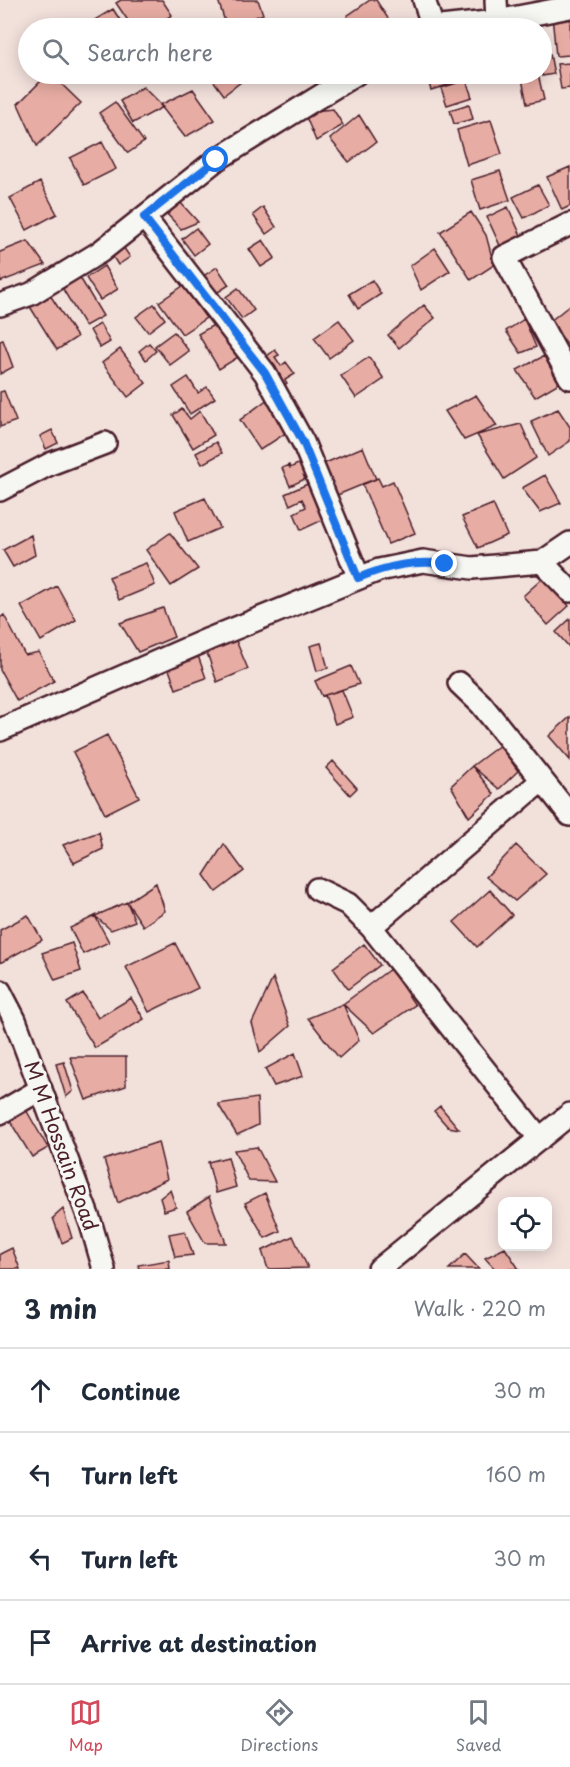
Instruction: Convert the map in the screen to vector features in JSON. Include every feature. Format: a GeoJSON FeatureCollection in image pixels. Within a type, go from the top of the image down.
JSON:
{"type":"FeatureCollection","features":[{"type":"Feature","properties":{"kind":"street"},"geometry":{"type":"LineString","coordinates":[[424,0],[429,18]]}},
{"type":"Feature","properties":{"kind":"street"},"geometry":{"type":"LineString","coordinates":[[496,0],[497,18]]}},
{"type":"Feature","properties":{"kind":"street"},"geometry":{"type":"LineString","coordinates":[[513,18],[570,7]]}},
{"type":"Feature","properties":{"kind":"street"},"geometry":{"type":"LineString","coordinates":[[0,305],[31,294],[100,252],[216,160],[340,84]]}},
{"type":"Feature","properties":{"kind":"street"},"geometry":{"type":"LineString","coordinates":[[144,217],[265,373],[303,442],[358,578]]}},
{"type":"Feature","properties":{"kind":"street"},"geometry":{"type":"LineString","coordinates":[[569,375],[504,257],[570,224]]}},
{"type":"Feature","properties":{"kind":"street"},"geometry":{"type":"LineString","coordinates":[[0,490],[50,464],[105,443]]}},
{"type":"Feature","properties":{"kind":"street"},"geometry":{"type":"LineString","coordinates":[[0,730],[209,639],[379,570],[423,561],[472,568],[542,562],[570,543]]}},
{"type":"Feature","properties":{"kind":"street"},"geometry":{"type":"LineString","coordinates":[[542,562],[570,591]]}},
{"type":"Feature","properties":{"kind":"street"},"geometry":{"type":"LineString","coordinates":[[459,683],[481,704],[540,781],[570,815]]}},
{"type":"Feature","properties":{"kind":"street"},"geometry":{"type":"LineString","coordinates":[[371,927],[540,781]]}},
{"type":"Feature","properties":{"kind":"street"},"geometry":{"type":"LineString","coordinates":[[317,889],[348,904],[371,927],[540,1139]]}},
{"type":"Feature","properties":{"kind":"street","name":"M M Hossain Road"},"geometry":{"type":"LineString","coordinates":[[0,991],[15,1020],[41,1089],[91,1224],[104,1269]]}},
{"type":"Feature","properties":{"kind":"street"},"geometry":{"type":"LineString","coordinates":[[0,1113],[41,1089]]}},
{"type":"Feature","properties":{"kind":"street"},"geometry":{"type":"LineString","coordinates":[[379,1269],[570,1114]]}},
{"type":"Feature","properties":{"kind":"building"},"geometry":{"type":"Polygon","coordinates":[[[121,0],[162,0],[172,15],[167,18],[126,18],[116,3],[121,0]]]}},
{"type":"Feature","properties":{"kind":"building"},"geometry":{"type":"Polygon","coordinates":[[[218,0],[258,0],[263,14],[253,18],[224,18],[218,0]]]}},
{"type":"Feature","properties":{"kind":"building"},"geometry":{"type":"Polygon","coordinates":[[[370,0],[376,0],[388,18],[348,18],[347,16],[370,0]]]}},
{"type":"Feature","properties":{"kind":"building"},"geometry":{"type":"Polygon","coordinates":[[[113,9],[119,18],[98,18],[113,9]]]}},
{"type":"Feature","properties":{"kind":"building"},"geometry":{"type":"Polygon","coordinates":[[[570,15],[570,55],[556,56],[552,16],[570,15]]]}},
{"type":"Feature","properties":{"kind":"building"},"geometry":{"type":"Polygon","coordinates":[[[570,63],[570,88],[561,89],[557,64],[570,63]]]}},
{"type":"Feature","properties":{"kind":"building"},"geometry":{"type":"Polygon","coordinates":[[[38,84],[61,84],[81,103],[37,146],[18,104],[38,84]]]}},
{"type":"Feature","properties":{"kind":"building"},"geometry":{"type":"Polygon","coordinates":[[[216,84],[238,84],[224,95],[216,84]]]}},
{"type":"Feature","properties":{"kind":"building"},"geometry":{"type":"Polygon","coordinates":[[[429,84],[451,84],[431,90],[429,84]]]}},
{"type":"Feature","properties":{"kind":"building"},"geometry":{"type":"Polygon","coordinates":[[[454,84],[467,84],[472,97],[447,105],[441,88],[454,84]]]}},
{"type":"Feature","properties":{"kind":"building"},"geometry":{"type":"Polygon","coordinates":[[[523,84],[540,84],[544,100],[527,104],[523,84]]]}},
{"type":"Feature","properties":{"kind":"building"},"geometry":{"type":"Polygon","coordinates":[[[143,87],[163,107],[133,123],[120,101],[143,87]]]}},
{"type":"Feature","properties":{"kind":"building"},"geometry":{"type":"Polygon","coordinates":[[[193,89],[215,120],[185,137],[160,105],[193,89]]]}},
{"type":"Feature","properties":{"kind":"building"},"geometry":{"type":"Polygon","coordinates":[[[115,102],[144,142],[128,153],[99,113],[115,102]]]}},
{"type":"Feature","properties":{"kind":"building"},"geometry":{"type":"Polygon","coordinates":[[[469,104],[473,119],[454,124],[450,110],[469,104]]]}},
{"type":"Feature","properties":{"kind":"building"},"geometry":{"type":"Polygon","coordinates":[[[333,109],[343,125],[316,141],[304,112],[333,109]]]}},
{"type":"Feature","properties":{"kind":"building"},"geometry":{"type":"Polygon","coordinates":[[[359,115],[376,142],[349,162],[330,139],[359,115]]]}},
{"type":"Feature","properties":{"kind":"building"},"geometry":{"type":"Polygon","coordinates":[[[491,120],[502,154],[467,165],[457,130],[491,120]]]}},
{"type":"Feature","properties":{"kind":"building"},"geometry":{"type":"Polygon","coordinates":[[[102,142],[116,169],[84,185],[70,158],[102,142]]]}},
{"type":"Feature","properties":{"kind":"building"},"geometry":{"type":"Polygon","coordinates":[[[570,167],[570,206],[562,210],[547,177],[570,167]]]}},
{"type":"Feature","properties":{"kind":"building"},"geometry":{"type":"Polygon","coordinates":[[[500,171],[510,200],[480,210],[471,180],[500,171]]]}},
{"type":"Feature","properties":{"kind":"building"},"geometry":{"type":"Polygon","coordinates":[[[40,182],[57,214],[27,230],[10,198],[40,182]]]}},
{"type":"Feature","properties":{"kind":"building"},"geometry":{"type":"Polygon","coordinates":[[[538,185],[549,205],[524,218],[513,197],[538,185]]]}},
{"type":"Feature","properties":{"kind":"building"},"geometry":{"type":"Polygon","coordinates":[[[180,202],[198,222],[181,229],[167,214],[180,202]]]}},
{"type":"Feature","properties":{"kind":"building"},"geometry":{"type":"Polygon","coordinates":[[[263,207],[276,227],[266,234],[253,215],[263,207]]]}},
{"type":"Feature","properties":{"kind":"building"},"geometry":{"type":"Polygon","coordinates":[[[508,207],[523,240],[502,250],[487,217],[508,207]]]}},
{"type":"Feature","properties":{"kind":"building"},"geometry":{"type":"Polygon","coordinates":[[[471,212],[486,235],[494,265],[471,280],[440,232],[471,212]]]}},
{"type":"Feature","properties":{"kind":"building"},"geometry":{"type":"Polygon","coordinates":[[[196,228],[208,244],[194,255],[182,239],[196,228]]]}},
{"type":"Feature","properties":{"kind":"building"},"geometry":{"type":"Polygon","coordinates":[[[263,240],[275,258],[261,267],[249,249],[263,240]]]}},
{"type":"Feature","properties":{"kind":"building"},"geometry":{"type":"Polygon","coordinates":[[[28,241],[45,265],[0,282],[0,252],[28,241]]]}},
{"type":"Feature","properties":{"kind":"building"},"geometry":{"type":"Polygon","coordinates":[[[119,241],[130,257],[118,265],[108,249],[119,241]]]}},
{"type":"Feature","properties":{"kind":"building"},"geometry":{"type":"Polygon","coordinates":[[[435,248],[450,271],[421,290],[410,266],[435,248]]]}},
{"type":"Feature","properties":{"kind":"building"},"geometry":{"type":"Polygon","coordinates":[[[104,266],[118,289],[100,300],[86,278],[104,266]]]}},
{"type":"Feature","properties":{"kind":"building"},"geometry":{"type":"Polygon","coordinates":[[[217,267],[229,285],[215,294],[202,277],[217,267]]]}},
{"type":"Feature","properties":{"kind":"building"},"geometry":{"type":"Polygon","coordinates":[[[79,276],[103,316],[85,326],[61,286],[79,276]]]}},
{"type":"Feature","properties":{"kind":"building"},"geometry":{"type":"Polygon","coordinates":[[[372,280],[381,294],[358,309],[349,294],[372,280]]]}},
{"type":"Feature","properties":{"kind":"building"},"geometry":{"type":"Polygon","coordinates":[[[183,286],[206,318],[182,334],[159,302],[183,286]]]}},
{"type":"Feature","properties":{"kind":"building"},"geometry":{"type":"Polygon","coordinates":[[[45,287],[77,337],[57,350],[29,305],[45,287]]]}},
{"type":"Feature","properties":{"kind":"building"},"geometry":{"type":"Polygon","coordinates":[[[238,288],[254,310],[242,319],[226,297],[238,288]]]}},
{"type":"Feature","properties":{"kind":"building"},"geometry":{"type":"Polygon","coordinates":[[[154,304],[165,319],[148,332],[136,317],[154,304]]]}},
{"type":"Feature","properties":{"kind":"building"},"geometry":{"type":"Polygon","coordinates":[[[424,305],[435,318],[399,348],[388,335],[424,305]]]}},
{"type":"Feature","properties":{"kind":"building"},"geometry":{"type":"Polygon","coordinates":[[[570,305],[570,347],[549,322],[570,305]]]}},
{"type":"Feature","properties":{"kind":"building"},"geometry":{"type":"Polygon","coordinates":[[[524,319],[536,347],[521,353],[506,331],[524,319]]]}},
{"type":"Feature","properties":{"kind":"building"},"geometry":{"type":"Polygon","coordinates":[[[222,320],[243,354],[219,369],[198,334],[222,320]]]}},
{"type":"Feature","properties":{"kind":"building"},"geometry":{"type":"Polygon","coordinates":[[[339,320],[354,340],[329,358],[314,338],[339,320]]]}},
{"type":"Feature","properties":{"kind":"building"},"geometry":{"type":"Polygon","coordinates":[[[100,324],[110,342],[100,348],[90,330],[100,324]]]}},
{"type":"Feature","properties":{"kind":"building"},"geometry":{"type":"Polygon","coordinates":[[[174,332],[189,351],[170,365],[155,346],[174,332]]]}},
{"type":"Feature","properties":{"kind":"building"},"geometry":{"type":"Polygon","coordinates":[[[3,340],[13,367],[0,374],[0,341],[3,340]]]}},
{"type":"Feature","properties":{"kind":"building"},"geometry":{"type":"Polygon","coordinates":[[[149,343],[156,351],[146,360],[139,351],[149,343]]]}},
{"type":"Feature","properties":{"kind":"building"},"geometry":{"type":"Polygon","coordinates":[[[120,349],[146,383],[128,397],[102,363],[120,349]]]}},
{"type":"Feature","properties":{"kind":"building"},"geometry":{"type":"Polygon","coordinates":[[[275,350],[279,355],[275,357],[281,366],[286,362],[295,374],[285,380],[287,383],[278,390],[263,359],[275,350]]]}},
{"type":"Feature","properties":{"kind":"building"},"geometry":{"type":"Polygon","coordinates":[[[544,356],[559,383],[535,397],[517,370],[544,356]]]}},
{"type":"Feature","properties":{"kind":"building"},"geometry":{"type":"Polygon","coordinates":[[[369,357],[384,379],[356,398],[341,376],[369,357]]]}},
{"type":"Feature","properties":{"kind":"building"},"geometry":{"type":"Polygon","coordinates":[[[188,377],[198,393],[207,387],[215,398],[190,414],[173,387],[188,377]]]}},
{"type":"Feature","properties":{"kind":"building"},"geometry":{"type":"Polygon","coordinates":[[[4,391],[16,421],[0,427],[0,392],[4,391]]]}},
{"type":"Feature","properties":{"kind":"building"},"geometry":{"type":"Polygon","coordinates":[[[476,395],[497,426],[464,440],[445,411],[476,395]]]}},
{"type":"Feature","properties":{"kind":"building"},"geometry":{"type":"Polygon","coordinates":[[[269,398],[289,431],[260,450],[240,420],[269,398]]]}},
{"type":"Feature","properties":{"kind":"building"},"geometry":{"type":"Polygon","coordinates":[[[182,409],[190,419],[200,411],[214,435],[193,448],[173,415],[182,409]]]}},
{"type":"Feature","properties":{"kind":"building"},"geometry":{"type":"Polygon","coordinates":[[[558,409],[570,427],[570,441],[548,456],[531,421],[558,409]]]}},
{"type":"Feature","properties":{"kind":"building"},"geometry":{"type":"Polygon","coordinates":[[[521,424],[536,458],[504,479],[477,435],[521,424]]]}},
{"type":"Feature","properties":{"kind":"building"},"geometry":{"type":"Polygon","coordinates":[[[52,430],[58,443],[46,449],[40,436],[52,430]]]}},
{"type":"Feature","properties":{"kind":"building"},"geometry":{"type":"Polygon","coordinates":[[[216,442],[222,453],[202,464],[196,453],[216,442]]]}},
{"type":"Feature","properties":{"kind":"building"},"geometry":{"type":"Polygon","coordinates":[[[363,447],[376,479],[335,496],[323,464],[363,447]]]}},
{"type":"Feature","properties":{"kind":"building"},"geometry":{"type":"Polygon","coordinates":[[[300,463],[307,478],[290,486],[282,468],[289,465],[290,468],[300,463]]]}},
{"type":"Feature","properties":{"kind":"building"},"geometry":{"type":"Polygon","coordinates":[[[545,475],[561,503],[540,512],[522,488],[545,475]]]}},
{"type":"Feature","properties":{"kind":"building"},"geometry":{"type":"Polygon","coordinates":[[[378,478],[382,486],[393,481],[415,533],[388,544],[362,484],[378,478]]]}},
{"type":"Feature","properties":{"kind":"building"},"geometry":{"type":"Polygon","coordinates":[[[312,482],[329,517],[301,530],[294,513],[306,507],[302,499],[290,505],[285,494],[312,482]]]}},
{"type":"Feature","properties":{"kind":"building"},"geometry":{"type":"Polygon","coordinates":[[[205,498],[220,528],[188,542],[175,511],[205,498]]]}},
{"type":"Feature","properties":{"kind":"building"},"geometry":{"type":"Polygon","coordinates":[[[493,504],[507,535],[478,548],[462,517],[493,504]]]}},
{"type":"Feature","properties":{"kind":"building"},"geometry":{"type":"Polygon","coordinates":[[[170,533],[198,569],[171,586],[146,550],[170,533]]]}},
{"type":"Feature","properties":{"kind":"building"},"geometry":{"type":"Polygon","coordinates":[[[31,535],[35,555],[13,567],[3,550],[31,535]]]}},
{"type":"Feature","properties":{"kind":"building"},"geometry":{"type":"Polygon","coordinates":[[[146,563],[155,585],[119,600],[109,577],[146,563]]]}},
{"type":"Feature","properties":{"kind":"building"},"geometry":{"type":"Polygon","coordinates":[[[544,577],[569,606],[548,625],[523,596],[544,577]]]}},
{"type":"Feature","properties":{"kind":"building"},"geometry":{"type":"Polygon","coordinates":[[[57,586],[76,620],[41,641],[21,606],[57,586]]]}},
{"type":"Feature","properties":{"kind":"building"},"geometry":{"type":"Polygon","coordinates":[[[163,608],[174,637],[138,652],[120,623],[163,608]]]}},
{"type":"Feature","properties":{"kind":"building"},"geometry":{"type":"Polygon","coordinates":[[[4,615],[25,655],[39,652],[54,681],[17,701],[0,670],[0,618],[4,615]]]}},
{"type":"Feature","properties":{"kind":"building"},"geometry":{"type":"Polygon","coordinates":[[[570,619],[570,648],[556,632],[570,619]]]}},
{"type":"Feature","properties":{"kind":"building"},"geometry":{"type":"Polygon","coordinates":[[[234,636],[248,669],[217,682],[205,647],[234,636]]]}},
{"type":"Feature","properties":{"kind":"building"},"geometry":{"type":"Polygon","coordinates":[[[321,643],[328,668],[317,671],[310,646],[321,643]]]}},
{"type":"Feature","properties":{"kind":"building"},"geometry":{"type":"Polygon","coordinates":[[[197,653],[206,678],[176,689],[167,664],[197,653]]]}},
{"type":"Feature","properties":{"kind":"building"},"geometry":{"type":"Polygon","coordinates":[[[351,666],[359,684],[322,696],[315,681],[351,666]]]}},
{"type":"Feature","properties":{"kind":"building"},"geometry":{"type":"Polygon","coordinates":[[[342,690],[353,717],[335,724],[325,695],[342,690]]]}},
{"type":"Feature","properties":{"kind":"building"},"geometry":{"type":"Polygon","coordinates":[[[570,717],[570,760],[549,736],[570,717]]]}},
{"type":"Feature","properties":{"kind":"building"},"geometry":{"type":"Polygon","coordinates":[[[107,735],[139,797],[105,814],[73,752],[107,735]]]}},
{"type":"Feature","properties":{"kind":"building"},"geometry":{"type":"Polygon","coordinates":[[[500,745],[518,771],[499,789],[472,766],[500,745]]]}},
{"type":"Feature","properties":{"kind":"building"},"geometry":{"type":"Polygon","coordinates":[[[333,761],[357,788],[350,795],[326,768],[333,761]]]}},
{"type":"Feature","properties":{"kind":"building"},"geometry":{"type":"Polygon","coordinates":[[[472,766],[494,794],[469,817],[451,786],[472,766]]]}},
{"type":"Feature","properties":{"kind":"building"},"geometry":{"type":"Polygon","coordinates":[[[99,832],[103,849],[74,863],[63,845],[99,832]]]}},
{"type":"Feature","properties":{"kind":"building"},"geometry":{"type":"Polygon","coordinates":[[[224,844],[244,871],[216,892],[204,875],[224,844]]]}},
{"type":"Feature","properties":{"kind":"building"},"geometry":{"type":"Polygon","coordinates":[[[516,845],[546,874],[515,901],[486,877],[516,845]]]}},
{"type":"Feature","properties":{"kind":"building"},"geometry":{"type":"Polygon","coordinates":[[[156,883],[165,911],[143,926],[127,902],[156,883]]]}},
{"type":"Feature","properties":{"kind":"building"},"geometry":{"type":"Polygon","coordinates":[[[490,890],[512,915],[477,947],[454,922],[490,890]]]}},
{"type":"Feature","properties":{"kind":"building"},"geometry":{"type":"Polygon","coordinates":[[[127,902],[135,921],[111,930],[95,916],[127,902]]]}},
{"type":"Feature","properties":{"kind":"building"},"geometry":{"type":"Polygon","coordinates":[[[28,915],[42,940],[0,963],[0,930],[28,915]]]}},
{"type":"Feature","properties":{"kind":"building"},"geometry":{"type":"Polygon","coordinates":[[[95,916],[109,942],[83,954],[70,928],[95,916]]]}},
{"type":"Feature","properties":{"kind":"building"},"geometry":{"type":"Polygon","coordinates":[[[72,943],[81,971],[55,980],[42,953],[72,943]]]}},
{"type":"Feature","properties":{"kind":"building"},"geometry":{"type":"Polygon","coordinates":[[[175,943],[198,988],[149,1012],[126,967],[175,943]]]}},
{"type":"Feature","properties":{"kind":"building"},"geometry":{"type":"Polygon","coordinates":[[[364,944],[380,965],[348,989],[333,968],[364,944]]]}},
{"type":"Feature","properties":{"kind":"building"},"geometry":{"type":"Polygon","coordinates":[[[390,969],[415,1005],[374,1033],[343,1004],[390,969]]]}},
{"type":"Feature","properties":{"kind":"building"},"geometry":{"type":"Polygon","coordinates":[[[273,978],[290,1026],[260,1052],[252,1023],[273,978]]]}},
{"type":"Feature","properties":{"kind":"building"},"geometry":{"type":"Polygon","coordinates":[[[83,993],[98,1018],[131,998],[144,1019],[95,1048],[67,1003],[83,993]]]}},
{"type":"Feature","properties":{"kind":"building"},"geometry":{"type":"Polygon","coordinates":[[[343,1004],[359,1040],[339,1058],[308,1018],[343,1004]]]}},
{"type":"Feature","properties":{"kind":"building"},"geometry":{"type":"Polygon","coordinates":[[[295,1053],[303,1076],[274,1086],[265,1069],[295,1053]]]}},
{"type":"Feature","properties":{"kind":"building"},"geometry":{"type":"Polygon","coordinates":[[[70,1057],[126,1057],[126,1086],[86,1100],[70,1057]]]}},
{"type":"Feature","properties":{"kind":"building"},"geometry":{"type":"Polygon","coordinates":[[[64,1062],[73,1091],[66,1097],[56,1064],[64,1062]]]}},
{"type":"Feature","properties":{"kind":"building"},"geometry":{"type":"Polygon","coordinates":[[[257,1098],[258,1125],[237,1135],[218,1104],[257,1098]]]}},
{"type":"Feature","properties":{"kind":"building"},"geometry":{"type":"Polygon","coordinates":[[[440,1106],[459,1129],[448,1127],[434,1111],[440,1106]]]}},
{"type":"Feature","properties":{"kind":"building"},"geometry":{"type":"Polygon","coordinates":[[[25,1108],[48,1148],[32,1157],[8,1118],[25,1108]]]}},
{"type":"Feature","properties":{"kind":"building"},"geometry":{"type":"Polygon","coordinates":[[[158,1142],[167,1179],[118,1203],[104,1160],[158,1142]]]}},
{"type":"Feature","properties":{"kind":"building"},"geometry":{"type":"Polygon","coordinates":[[[257,1147],[275,1182],[249,1181],[234,1150],[257,1147]]]}},
{"type":"Feature","properties":{"kind":"building"},"geometry":{"type":"Polygon","coordinates":[[[228,1157],[236,1187],[216,1193],[208,1162],[228,1157]]]}},
{"type":"Feature","properties":{"kind":"building"},"geometry":{"type":"Polygon","coordinates":[[[170,1190],[176,1207],[164,1211],[160,1198],[170,1190]]]}},
{"type":"Feature","properties":{"kind":"building"},"geometry":{"type":"Polygon","coordinates":[[[265,1193],[280,1231],[265,1238],[245,1203],[265,1193]]]}},
{"type":"Feature","properties":{"kind":"building"},"geometry":{"type":"Polygon","coordinates":[[[209,1197],[226,1243],[205,1243],[187,1211],[209,1197]]]}},
{"type":"Feature","properties":{"kind":"building"},"geometry":{"type":"Polygon","coordinates":[[[63,1209],[72,1238],[62,1243],[53,1218],[63,1209]]]}},
{"type":"Feature","properties":{"kind":"building"},"geometry":{"type":"Polygon","coordinates":[[[185,1231],[193,1255],[175,1257],[169,1234],[185,1231]]]}},
{"type":"Feature","properties":{"kind":"building"},"geometry":{"type":"Polygon","coordinates":[[[293,1236],[308,1268],[268,1269],[262,1251],[293,1236]]]}},
{"type":"Feature","properties":{"kind":"building"},"geometry":{"type":"Polygon","coordinates":[[[12,1248],[20,1269],[0,1269],[0,1254],[12,1248]]]}},
{"type":"Feature","properties":{"kind":"building"},"geometry":{"type":"Polygon","coordinates":[[[499,1251],[507,1251],[519,1269],[495,1269],[485,1258],[499,1251]]]}},
{"type":"Feature","properties":{"kind":"building"},"geometry":{"type":"Polygon","coordinates":[[[465,1254],[479,1269],[449,1269],[465,1254]]]}},
{"type":"Feature","properties":{"kind":"building"},"geometry":{"type":"Polygon","coordinates":[[[169,1260],[170,1269],[139,1269],[138,1265],[169,1260]]]}},
{"type":"Feature","properties":{"kind":"route"},"geometry":{"type":"LineString","coordinates":[[216,160],[144,217],[265,373],[303,442],[358,578],[379,570],[423,561],[445,564]]}}]}
